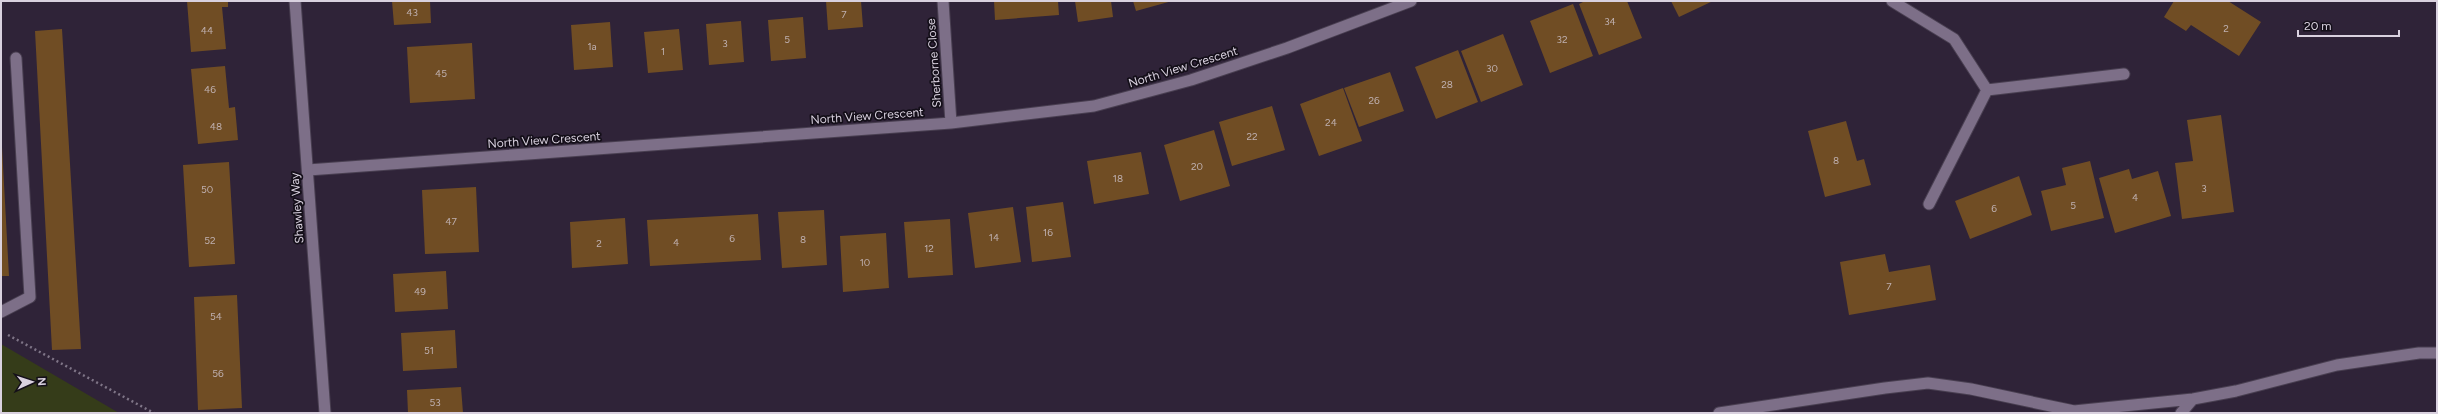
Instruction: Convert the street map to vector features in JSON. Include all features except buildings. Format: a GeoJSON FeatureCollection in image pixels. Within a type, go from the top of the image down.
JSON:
{"type":"FeatureCollection","features":[{"type":"Feature","properties":{"kind":"street","name":"Shawley Way"},"geometry":{"type":"LineString","coordinates":[[295,1],[325,413]]}},
{"type":"Feature","properties":{"kind":"street","name":"Sherborne Close"},"geometry":{"type":"LineString","coordinates":[[942,1],[951,123]]}},
{"type":"Feature","properties":{"kind":"street","name":"North View Crescent"},"geometry":{"type":"LineString","coordinates":[[308,170],[951,123],[1094,106],[1191,80],[1287,48],[1411,1]]}},
{"type":"Feature","properties":{"kind":"street"},"geometry":{"type":"LineString","coordinates":[[1892,1],[1954,39],[1987,90]]}},
{"type":"Feature","properties":{"kind":"street"},"geometry":{"type":"LineString","coordinates":[[1,312],[30,297],[16,58]]}},
{"type":"Feature","properties":{"kind":"street"},"geometry":{"type":"LineString","coordinates":[[1987,90],[2124,74]]}},
{"type":"Feature","properties":{"kind":"street"},"geometry":{"type":"LineString","coordinates":[[1929,204],[1987,90]]}},
{"type":"Feature","properties":{"kind":"street"},"geometry":{"type":"LineString","coordinates":[[1719,413],[1928,383],[1971,389],[2075,412],[2193,399],[2236,391],[2337,365],[2419,353],[2437,353]]}},
{"type":"Feature","properties":{"kind":"street"},"geometry":{"type":"LineString","coordinates":[[2181,413],[2193,399]]}},
{"type":"Feature","properties":{"kind":"path"},"geometry":{"type":"LineString","coordinates":[[1,331],[154,413]]}},
{"type":"Feature","properties":{"kind":"green space"},"geometry":{"type":"Polygon","coordinates":[[[1,344],[119,413],[1,413],[1,344]]]}}]}
